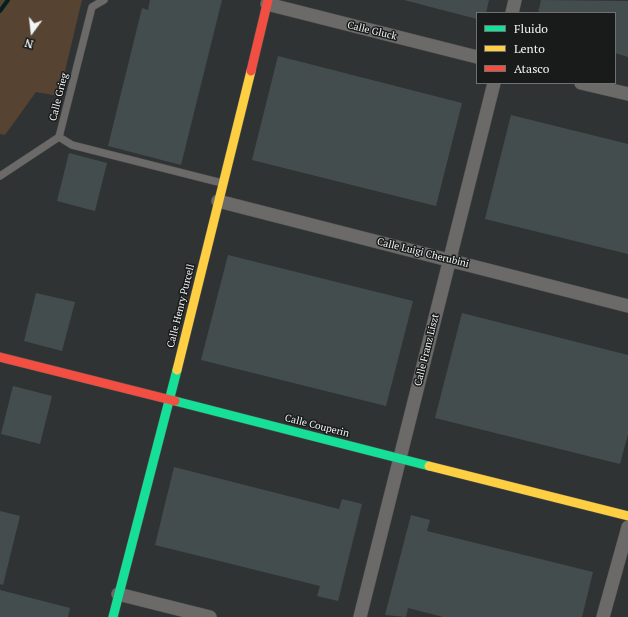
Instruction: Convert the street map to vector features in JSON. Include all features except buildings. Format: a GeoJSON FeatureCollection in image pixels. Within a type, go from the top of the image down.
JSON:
{"type":"FeatureCollection","features":[{"type":"Feature","properties":{"kind":"street"},"geometry":{"type":"LineString","coordinates":[[512,12],[515,0]]}},
{"type":"Feature","properties":{"kind":"street","name":"Calle Gluck"},"geometry":{"type":"LineString","coordinates":[[267,2],[476,57]]}},
{"type":"Feature","properties":{"kind":"street","name":"Calle Henry Purcell"},"geometry":{"type":"LineString","coordinates":[[113,617],[170,400],[267,2]]}},
{"type":"Feature","properties":{"kind":"street","name":"Calle Franz Liszt"},"geometry":{"type":"LineString","coordinates":[[360,617],[494,84]]}},
{"type":"Feature","properties":{"kind":"street"},"geometry":{"type":"LineString","coordinates":[[585,84],[628,94]]}},
{"type":"Feature","properties":{"kind":"street","name":"Calle Luigi Cherubini"},"geometry":{"type":"LineString","coordinates":[[218,201],[628,306]]}},
{"type":"Feature","properties":{"kind":"street","name":"Calle Couperin"},"geometry":{"type":"LineString","coordinates":[[0,357],[628,516]]}},
{"type":"Feature","properties":{"kind":"street"},"geometry":{"type":"LineString","coordinates":[[603,617],[628,527]]}},
{"type":"Feature","properties":{"kind":"street"},"geometry":{"type":"LineString","coordinates":[[118,594],[210,617]]}},
{"type":"Feature","properties":{"kind":"lane","name":"Calle Grieg"},"geometry":{"type":"LineString","coordinates":[[0,176],[59,137],[92,7],[104,0]]}},
{"type":"Feature","properties":{"kind":"lane"},"geometry":{"type":"LineString","coordinates":[[59,137],[72,145],[222,183]]}},
{"type":"Feature","properties":{"kind":"shaded area"},"geometry":{"type":"Polygon","coordinates":[[[0,0],[82,0],[59,96],[36,92],[5,135],[0,134],[0,0]]]}},
{"type":"Feature","properties":{"kind":"waterway"},"geometry":{"type":"LineString","coordinates":[[0,11],[8,0]]}},
{"type":"Feature","properties":{"kind":"traffic: fast"},"geometry":{"type":"LineString","coordinates":[[113,617],[177,370]]}},
{"type":"Feature","properties":{"kind":"traffic: fast"},"geometry":{"type":"LineString","coordinates":[[175,401],[429,466]]}},
{"type":"Feature","properties":{"kind":"traffic: slow"},"geometry":{"type":"LineString","coordinates":[[177,370],[251,71]]}},
{"type":"Feature","properties":{"kind":"traffic: slow"},"geometry":{"type":"LineString","coordinates":[[429,466],[628,516]]}},
{"type":"Feature","properties":{"kind":"traffic: jam"},"geometry":{"type":"LineString","coordinates":[[251,71],[268,0]]}},
{"type":"Feature","properties":{"kind":"traffic: jam"},"geometry":{"type":"LineString","coordinates":[[0,357],[175,401]]}}]}
